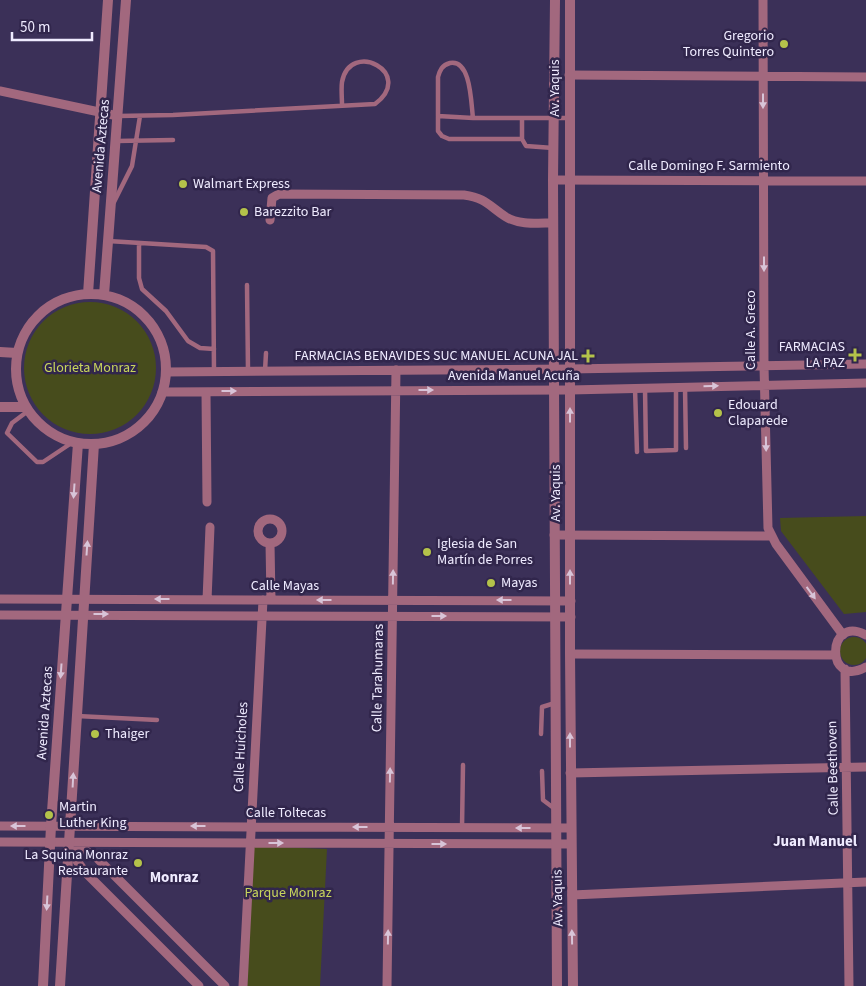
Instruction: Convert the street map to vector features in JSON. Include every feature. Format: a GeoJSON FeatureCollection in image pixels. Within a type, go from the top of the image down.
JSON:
{"type":"FeatureCollection","features":[{"type":"Feature","properties":{"kind":"street","name":"Avenida Aztecas"},"geometry":{"type":"LineString","coordinates":[[88,294],[108,0]]}},
{"type":"Feature","properties":{"kind":"street","name":"Avenida Aztecas"},"geometry":{"type":"LineString","coordinates":[[104,295],[126,0]]}},
{"type":"Feature","properties":{"kind":"street","name":"Av. Yaquis"},"geometry":{"type":"LineString","coordinates":[[555,0],[553,223],[557,986]]}},
{"type":"Feature","properties":{"kind":"street","name":"Av. Yaquis"},"geometry":{"type":"LineString","coordinates":[[570,0],[570,773],[573,986]]}},
{"type":"Feature","properties":{"kind":"street","name":"Calle A. Greco"},"geometry":{"type":"LineString","coordinates":[[763,0],[764,366],[768,517],[771,536],[843,635]]}},
{"type":"Feature","properties":{"kind":"street"},"geometry":{"type":"LineString","coordinates":[[569,75],[866,77]]}},
{"type":"Feature","properties":{"kind":"street"},"geometry":{"type":"LineString","coordinates":[[0,91],[100,114],[118,116]]}},
{"type":"Feature","properties":{"kind":"street","name":"Calle Domingo F. Sarmiento"},"geometry":{"type":"LineString","coordinates":[[553,180],[866,181]]}},
{"type":"Feature","properties":{"kind":"street"},"geometry":{"type":"LineString","coordinates":[[270,220],[272,198],[278,194],[464,195],[480,197],[506,217],[517,221],[553,223]]}},
{"type":"Feature","properties":{"kind":"street"},"geometry":{"type":"LineString","coordinates":[[88,294],[104,295],[129,304],[149,322],[162,345],[166,372],[162,392],[150,415],[131,432],[107,442],[94,444],[75,442],[48,430],[27,409],[17,386],[17,352],[28,327],[48,307],[74,296],[88,294]]}},
{"type":"Feature","properties":{"kind":"street"},"geometry":{"type":"LineString","coordinates":[[0,352],[17,352]]}},
{"type":"Feature","properties":{"kind":"street","name":"Avenida Manuel Acuña"},"geometry":{"type":"LineString","coordinates":[[166,372],[569,369],[866,364]]}},
{"type":"Feature","properties":{"kind":"street","name":"Calle Tarahumaras"},"geometry":{"type":"LineString","coordinates":[[387,986],[396,370]]}},
{"type":"Feature","properties":{"kind":"street","name":"Avenida Manuel Acuña"},"geometry":{"type":"LineString","coordinates":[[162,392],[570,390],[866,384]]}},
{"type":"Feature","properties":{"kind":"street"},"geometry":{"type":"LineString","coordinates":[[206,392],[207,502]]}},
{"type":"Feature","properties":{"kind":"street"},"geometry":{"type":"LineString","coordinates":[[0,407],[27,409]]}},
{"type":"Feature","properties":{"kind":"street","name":"Avenida Aztecas"},"geometry":{"type":"LineString","coordinates":[[43,986],[75,442]]}},
{"type":"Feature","properties":{"kind":"street"},"geometry":{"type":"LineString","coordinates":[[60,986],[94,444]]}},
{"type":"Feature","properties":{"kind":"street"},"geometry":{"type":"LineString","coordinates":[[208,600],[210,527]]}},
{"type":"Feature","properties":{"kind":"street"},"geometry":{"type":"LineString","coordinates":[[554,535],[771,536]]}},
{"type":"Feature","properties":{"kind":"street","name":"Calle Huicholes"},"geometry":{"type":"LineString","coordinates":[[243,986],[262,615],[267,600],[270,543]]}},
{"type":"Feature","properties":{"kind":"street","name":"Calle Mayas"},"geometry":{"type":"LineString","coordinates":[[0,599],[571,601]]}},
{"type":"Feature","properties":{"kind":"street"},"geometry":{"type":"LineString","coordinates":[[0,615],[570,617]]}},
{"type":"Feature","properties":{"kind":"street"},"geometry":{"type":"LineString","coordinates":[[866,635],[855,632],[843,635],[836,644],[835,655],[838,663],[845,669],[858,671],[866,667]]}},
{"type":"Feature","properties":{"kind":"street"},"geometry":{"type":"LineString","coordinates":[[570,654],[835,655]]}},
{"type":"Feature","properties":{"kind":"street","name":"Calle Beethoven"},"geometry":{"type":"LineString","coordinates":[[845,669],[849,986]]}},
{"type":"Feature","properties":{"kind":"street"},"geometry":{"type":"LineString","coordinates":[[570,773],[866,767]]}},
{"type":"Feature","properties":{"kind":"street","name":"Calle Toltecas"},"geometry":{"type":"LineString","coordinates":[[0,826],[571,828]]}},
{"type":"Feature","properties":{"kind":"street"},"geometry":{"type":"LineString","coordinates":[[70,841],[77,861],[85,872],[199,986]]}},
{"type":"Feature","properties":{"kind":"street"},"geometry":{"type":"LineString","coordinates":[[70,841],[96,856],[225,986]]}},
{"type":"Feature","properties":{"kind":"street"},"geometry":{"type":"LineString","coordinates":[[0,842],[571,844]]}},
{"type":"Feature","properties":{"kind":"street"},"geometry":{"type":"LineString","coordinates":[[572,895],[866,882]]}},
{"type":"Feature","properties":{"kind":"lane"},"geometry":{"type":"LineString","coordinates":[[118,116],[375,104],[383,98],[387,88],[387,76],[383,67],[373,61],[357,62],[347,69],[342,81],[342,105]]}},
{"type":"Feature","properties":{"kind":"lane"},"geometry":{"type":"LineString","coordinates":[[473,118],[467,74],[463,66],[457,62],[448,63],[441,68],[438,77],[438,131],[449,139],[522,139]]}},
{"type":"Feature","properties":{"kind":"lane"},"geometry":{"type":"LineString","coordinates":[[110,208],[128,176],[140,116]]}},
{"type":"Feature","properties":{"kind":"lane"},"geometry":{"type":"LineString","coordinates":[[438,116],[522,119],[569,118]]}},
{"type":"Feature","properties":{"kind":"lane"},"geometry":{"type":"LineString","coordinates":[[522,119],[522,139],[526,146],[553,148]]}},
{"type":"Feature","properties":{"kind":"lane"},"geometry":{"type":"LineString","coordinates":[[116,141],[173,140]]}},
{"type":"Feature","properties":{"kind":"lane"},"geometry":{"type":"LineString","coordinates":[[108,241],[206,247],[212,251],[214,371]]}},
{"type":"Feature","properties":{"kind":"lane"},"geometry":{"type":"LineString","coordinates":[[139,243],[139,278],[142,289],[166,311],[188,341],[200,348],[214,349]]}},
{"type":"Feature","properties":{"kind":"lane"},"geometry":{"type":"LineString","coordinates":[[247,285],[248,371]]}},
{"type":"Feature","properties":{"kind":"lane"},"geometry":{"type":"LineString","coordinates":[[265,371],[266,353]]}},
{"type":"Feature","properties":{"kind":"lane"},"geometry":{"type":"LineString","coordinates":[[645,388],[646,451],[676,450],[681,387]]}},
{"type":"Feature","properties":{"kind":"lane"},"geometry":{"type":"LineString","coordinates":[[681,387],[686,448]]}},
{"type":"Feature","properties":{"kind":"lane"},"geometry":{"type":"LineString","coordinates":[[635,388],[637,452]]}},
{"type":"Feature","properties":{"kind":"lane"},"geometry":{"type":"LineString","coordinates":[[27,409],[12,423],[7,433],[37,462],[43,462],[75,442]]}},
{"type":"Feature","properties":{"kind":"lane"},"geometry":{"type":"LineString","coordinates":[[541,734],[542,707],[555,703]]}},
{"type":"Feature","properties":{"kind":"lane"},"geometry":{"type":"LineString","coordinates":[[77,716],[157,720]]}},
{"type":"Feature","properties":{"kind":"lane"},"geometry":{"type":"LineString","coordinates":[[462,828],[463,765]]}},
{"type":"Feature","properties":{"kind":"lane"},"geometry":{"type":"LineString","coordinates":[[542,771],[543,800],[556,809]]}},
{"type":"Feature","properties":{"kind":"green space","name":"Glorieta Monraz"},"geometry":{"type":"Polygon","coordinates":[[[90,302],[103,303],[115,307],[137,321],[151,343],[155,355],[155,381],[151,393],[137,415],[115,429],[103,433],[90,434],[77,433],[65,429],[43,415],[29,393],[25,381],[24,368],[25,355],[29,343],[43,321],[65,307],[77,303],[90,302]]]}},
{"type":"Feature","properties":{"kind":"green space"},"geometry":{"type":"Polygon","coordinates":[[[866,516],[866,612],[844,614],[781,531],[780,518],[866,516]]]}},
{"type":"Feature","properties":{"kind":"green space"},"geometry":{"type":"Polygon","coordinates":[[[854,637],[864,641],[868,651],[864,661],[854,665],[844,661],[840,651],[844,641],[854,637]]]}},
{"type":"Feature","properties":{"kind":"green space","name":"Parque Monraz"},"geometry":{"type":"Polygon","coordinates":[[[254,846],[327,849],[320,986],[247,986],[254,846]]]}},
{"type":"Feature","properties":{"kind":"place","name":"Gregorio Torres Quintero"},"geometry":{"type":"Point","coordinates":[784,44]}},
{"type":"Feature","properties":{"kind":"place","name":"Walmart Express"},"geometry":{"type":"Point","coordinates":[183,184]}},
{"type":"Feature","properties":{"kind":"place","name":"Barezzito Bar"},"geometry":{"type":"Point","coordinates":[244,212]}},
{"type":"Feature","properties":{"kind":"place","name":"FARMACIAS LA PAZ"},"geometry":{"type":"Point","coordinates":[855,355]}},
{"type":"Feature","properties":{"kind":"place","name":"FARMACIAS BENAVIDES SUC MANUEL ACUNA JAL"},"geometry":{"type":"Point","coordinates":[588,356]}},
{"type":"Feature","properties":{"kind":"place","name":"Edouard Claparede"},"geometry":{"type":"Point","coordinates":[718,413]}},
{"type":"Feature","properties":{"kind":"place","name":"Iglesia de San Martín de Porres"},"geometry":{"type":"Point","coordinates":[427,552]}},
{"type":"Feature","properties":{"kind":"place","name":"Mayas"},"geometry":{"type":"Point","coordinates":[491,583]}},
{"type":"Feature","properties":{"kind":"place","name":"Thaiger"},"geometry":{"type":"Point","coordinates":[95,734]}},
{"type":"Feature","properties":{"kind":"place","name":"Martin Luther King"},"geometry":{"type":"Point","coordinates":[49,815]}},
{"type":"Feature","properties":{"kind":"place","name":"La Squina Monraz Restaurante"},"geometry":{"type":"Point","coordinates":[138,863]}},
{"type":"Feature","properties":{"kind":"district","name":"Juan Manuel"},"geometry":{"type":"Point","coordinates":[815,841]}},
{"type":"Feature","properties":{"kind":"district","name":"Monraz"},"geometry":{"type":"Point","coordinates":[174,877]}}]}
